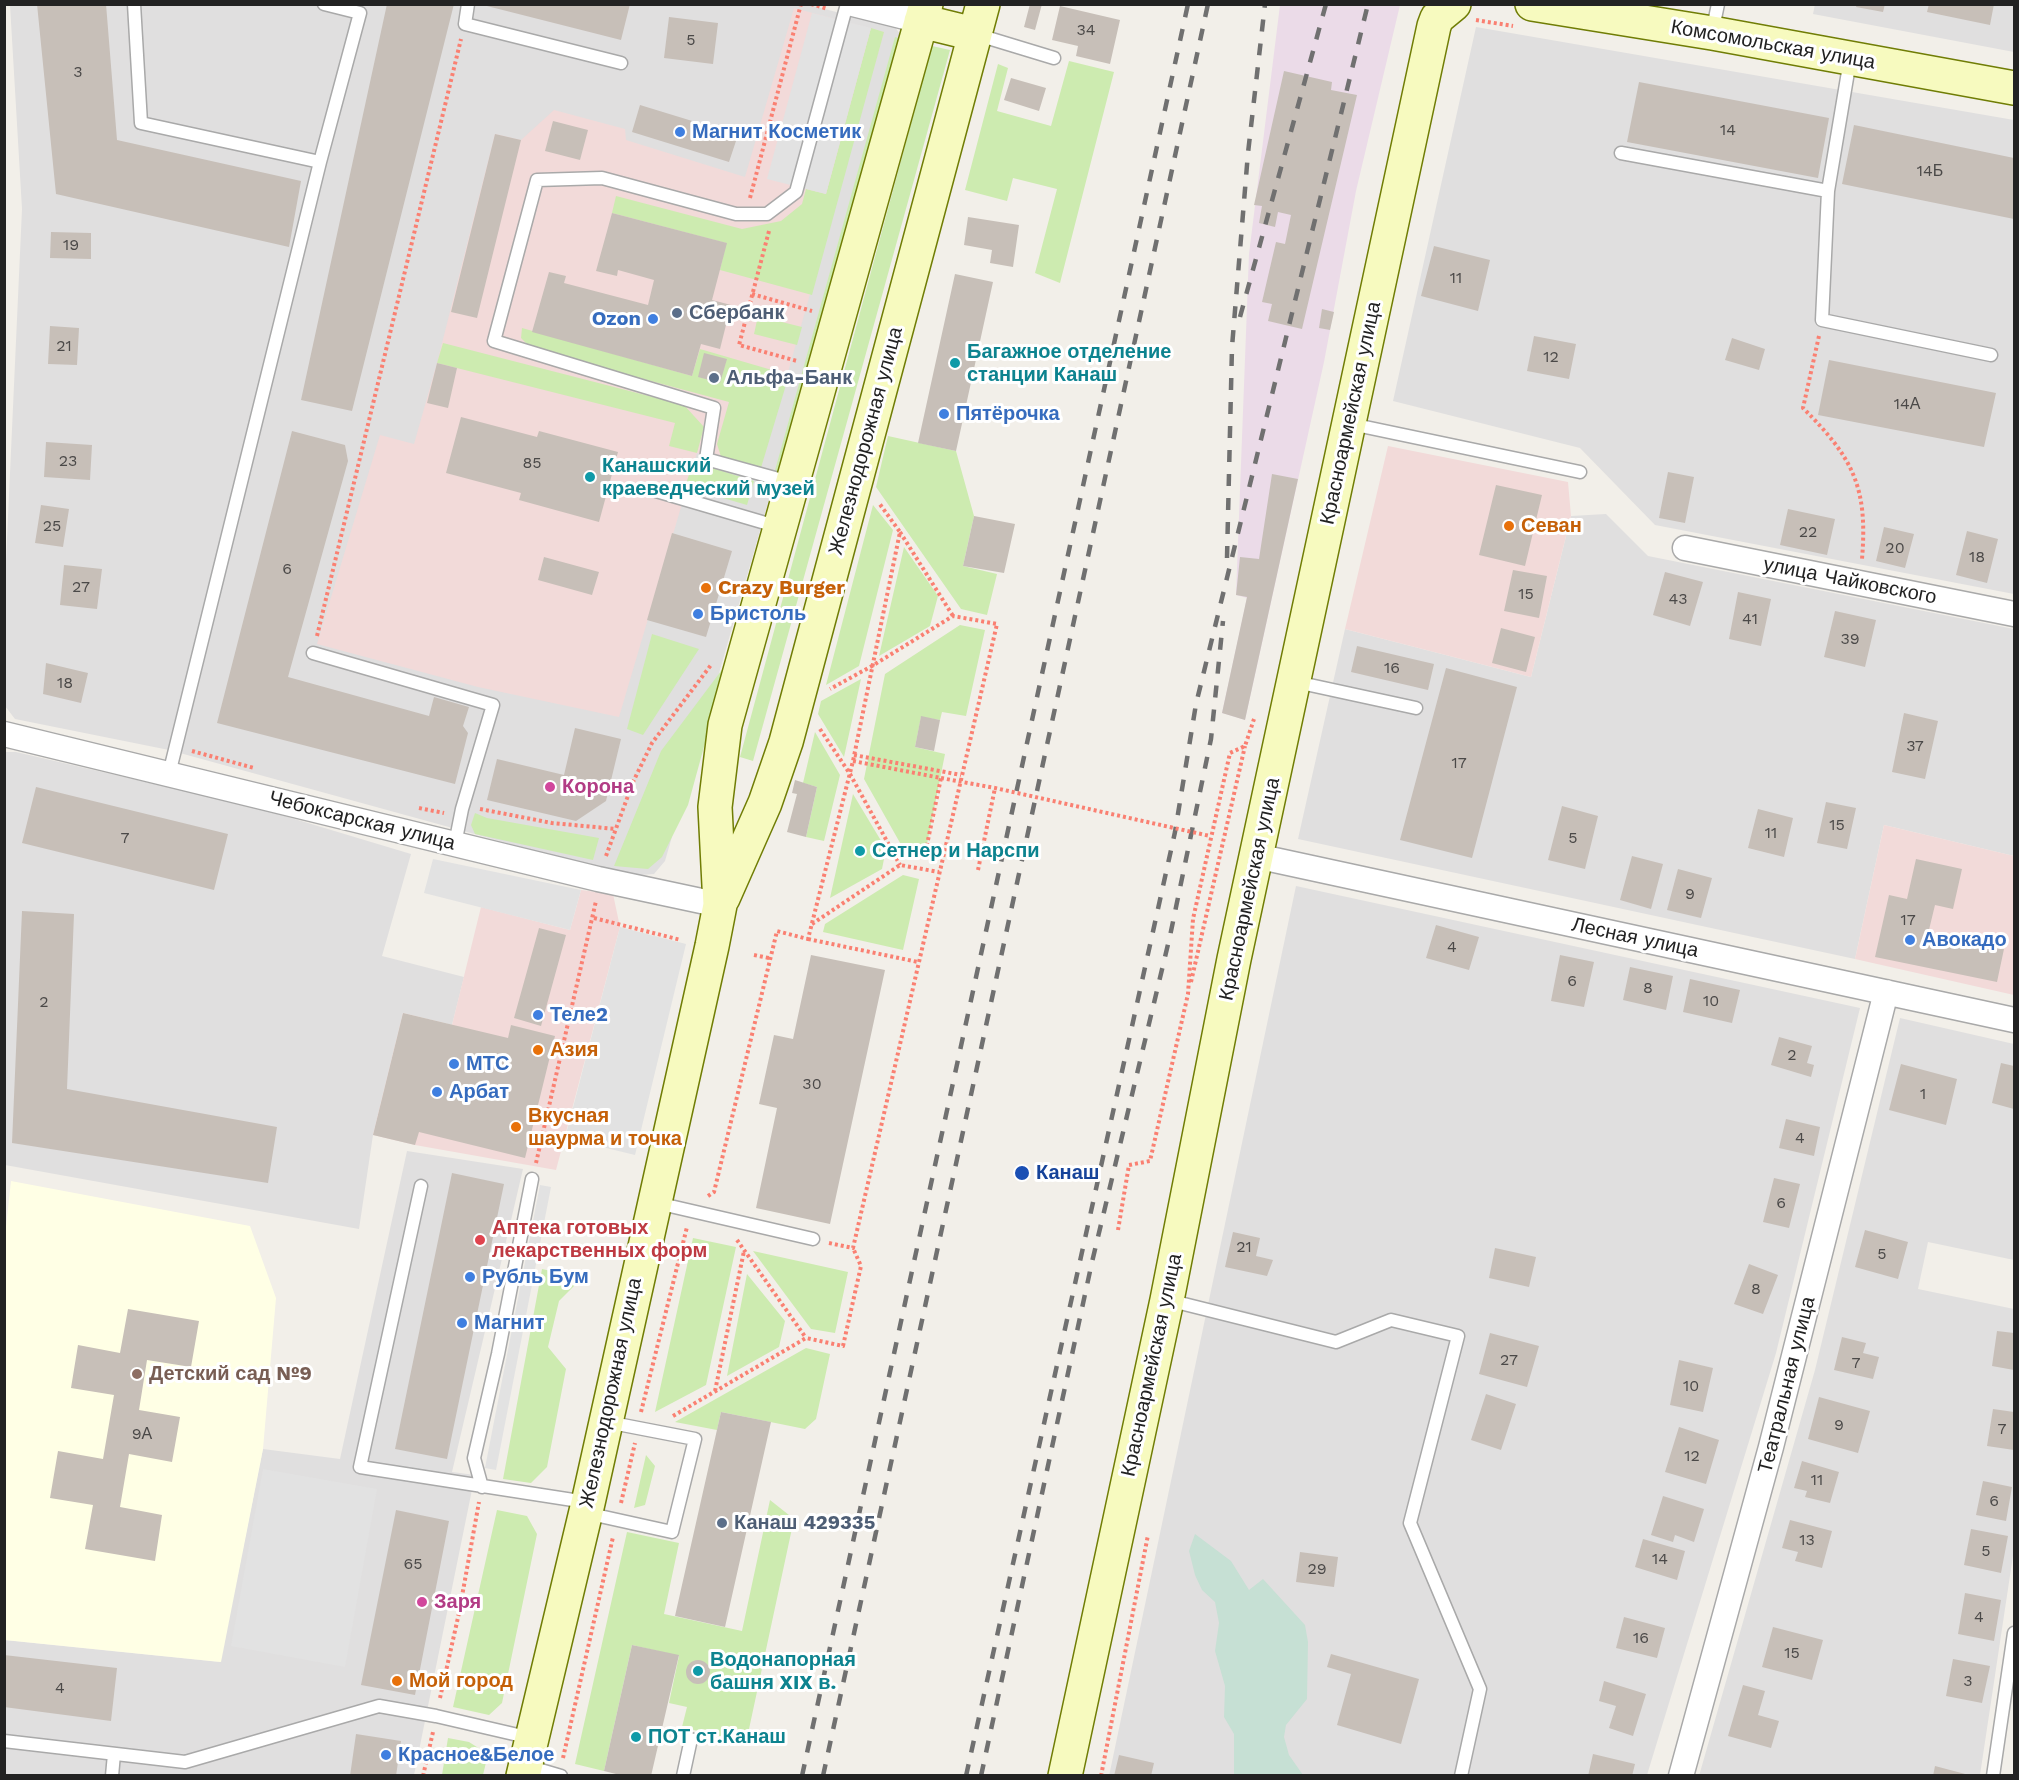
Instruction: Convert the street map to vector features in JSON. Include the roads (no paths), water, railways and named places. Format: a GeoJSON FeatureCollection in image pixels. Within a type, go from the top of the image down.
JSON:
{"type":"FeatureCollection","features":[{"type":"Feature","properties":{"kind":"main road","name":"Комсомольская улица"},"geometry":{"type":"LineString","coordinates":[[1532,4],[1715,19],[1850,58],[2014,88]]}},
{"type":"Feature","properties":{"kind":"main road","name":"Красноармейская улица"},"geometry":{"type":"LineString","coordinates":[[1065,1776],[1167,1300],[1256,856],[1295,682],[1347,423],[1434,26],[1445,8]]}},
{"type":"Feature","properties":{"kind":"main road"},"geometry":{"type":"LineString","coordinates":[[923,13],[979,19]]}},
{"type":"Feature","properties":{"kind":"main road","name":"Железнодорожная улица"},"geometry":{"type":"LineString","coordinates":[[720,905],[716,807],[725,725],[923,13]]}},
{"type":"Feature","properties":{"kind":"main road","name":"Железнодорожная улица"},"geometry":{"type":"LineString","coordinates":[[527,1760],[586,1508],[720,905],[765,803],[786,742],[979,19]]}},
{"type":"Feature","properties":{"kind":"street"},"geometry":{"type":"LineString","coordinates":[[853,4],[923,13]]}},
{"type":"Feature","properties":{"kind":"street","name":"улица Чайковского"},"geometry":{"type":"LineString","coordinates":[[1685,549],[2014,614]]}},
{"type":"Feature","properties":{"kind":"street","name":"Чебоксарская улица"},"geometry":{"type":"LineString","coordinates":[[4,734],[598,879],[720,905]]}},
{"type":"Feature","properties":{"kind":"street","name":"Лесная улица"},"geometry":{"type":"LineString","coordinates":[[1256,856],[2014,1020]]}},
{"type":"Feature","properties":{"kind":"street","name":"Театральная улица"},"geometry":{"type":"LineString","coordinates":[[1681,1776],[1771,1448],[1886,992]]}},
{"type":"Feature","properties":{"kind":"lane"},"geometry":{"type":"LineString","coordinates":[[134,4],[141,123],[320,162]]}},
{"type":"Feature","properties":{"kind":"lane"},"geometry":{"type":"LineString","coordinates":[[169,774],[360,9],[324,4]]}},
{"type":"Feature","properties":{"kind":"lane"},"geometry":{"type":"LineString","coordinates":[[468,4],[465,24],[621,63]]}},
{"type":"Feature","properties":{"kind":"lane"},"geometry":{"type":"LineString","coordinates":[[793,483],[706,459],[714,408],[494,341],[537,180],[602,178],[736,214],[767,214],[796,192],[847,4]]}},
{"type":"Feature","properties":{"kind":"lane"},"geometry":{"type":"LineString","coordinates":[[979,19],[1054,58]]}},
{"type":"Feature","properties":{"kind":"lane"},"geometry":{"type":"LineString","coordinates":[[1850,58],[1828,191],[1822,320],[1990,355]]}},
{"type":"Feature","properties":{"kind":"lane"},"geometry":{"type":"LineString","coordinates":[[1621,153],[1828,191]]}},
{"type":"Feature","properties":{"kind":"lane"},"geometry":{"type":"LineString","coordinates":[[1347,423],[1580,472]]}},
{"type":"Feature","properties":{"kind":"lane"},"geometry":{"type":"LineString","coordinates":[[656,491],[780,528]]}},
{"type":"Feature","properties":{"kind":"lane"},"geometry":{"type":"LineString","coordinates":[[313,653],[493,705],[462,809],[455,844]]}},
{"type":"Feature","properties":{"kind":"lane"},"geometry":{"type":"LineString","coordinates":[[1295,682],[1416,708]]}},
{"type":"Feature","properties":{"kind":"lane"},"geometry":{"type":"LineString","coordinates":[[482,1487],[474,1458],[498,1354],[532,1179]]}},
{"type":"Feature","properties":{"kind":"lane"},"geometry":{"type":"LineString","coordinates":[[421,1185],[360,1467],[482,1487],[586,1508],[617,1519],[672,1532],[695,1439],[605,1422]]}},
{"type":"Feature","properties":{"kind":"lane"},"geometry":{"type":"LineString","coordinates":[[653,1202],[813,1239]]}},
{"type":"Feature","properties":{"kind":"lane"},"geometry":{"type":"LineString","coordinates":[[1167,1300],[1336,1342],[1391,1320],[1458,1336],[1410,1522],[1480,1689],[1461,1776]]}},
{"type":"Feature","properties":{"kind":"lane"},"geometry":{"type":"LineString","coordinates":[[1993,1776],[2014,1633]]}},
{"type":"Feature","properties":{"kind":"lane"},"geometry":{"type":"LineString","coordinates":[[4,1741],[185,1762],[379,1706],[436,1716],[560,1775]]}},
{"type":"Feature","properties":{"kind":"lane"},"geometry":{"type":"LineString","coordinates":[[683,1776],[691,1739]]}},
{"type":"Feature","properties":{"kind":"lane"},"geometry":{"type":"LineString","coordinates":[[112,1776],[114,1754]]}},
{"type":"Feature","properties":{"kind":"railway"},"geometry":{"type":"LineString","coordinates":[[802,1776],[1188,4]]}},
{"type":"Feature","properties":{"kind":"railway"},"geometry":{"type":"LineString","coordinates":[[823,1776],[1208,4]]}},
{"type":"Feature","properties":{"kind":"railway"},"geometry":{"type":"LineString","coordinates":[[1227,558],[1232,347],[1248,153],[1265,4]]}},
{"type":"Feature","properties":{"kind":"railway"},"geometry":{"type":"LineString","coordinates":[[1240,317],[1326,4]]}},
{"type":"Feature","properties":{"kind":"railway"},"geometry":{"type":"LineString","coordinates":[[966,1776],[1175,832],[1196,704],[1368,4]]}},
{"type":"Feature","properties":{"kind":"railway"},"geometry":{"type":"LineString","coordinates":[[981,1776],[1092,1262],[1170,936],[1211,739],[1223,621]]}},
{"type":"Feature","properties":{"kind":"place","name":"Магнит Косметик"},"geometry":{"type":"Point","coordinates":[680,132]}},
{"type":"Feature","properties":{"kind":"place","name":"Сбербанк"},"geometry":{"type":"Point","coordinates":[677,313]}},
{"type":"Feature","properties":{"kind":"place","name":"Ozon"},"geometry":{"type":"Point","coordinates":[653,319]}},
{"type":"Feature","properties":{"kind":"place","name":"Багажное отделение станции Канаш"},"geometry":{"type":"Point","coordinates":[955,363]}},
{"type":"Feature","properties":{"kind":"place","name":"Альфа-Банк"},"geometry":{"type":"Point","coordinates":[714,378]}},
{"type":"Feature","properties":{"kind":"place","name":"Пятёрочка"},"geometry":{"type":"Point","coordinates":[944,414]}},
{"type":"Feature","properties":{"kind":"place","name":"Канашский краеведческий музей"},"geometry":{"type":"Point","coordinates":[590,477]}},
{"type":"Feature","properties":{"kind":"place","name":"Севан"},"geometry":{"type":"Point","coordinates":[1509,526]}},
{"type":"Feature","properties":{"kind":"place","name":"Crazy Burger"},"geometry":{"type":"Point","coordinates":[706,588]}},
{"type":"Feature","properties":{"kind":"place","name":"Бристоль"},"geometry":{"type":"Point","coordinates":[698,614]}},
{"type":"Feature","properties":{"kind":"place","name":"Корона"},"geometry":{"type":"Point","coordinates":[550,787]}},
{"type":"Feature","properties":{"kind":"place","name":"Сетнер и Нарспи"},"geometry":{"type":"Point","coordinates":[860,851]}},
{"type":"Feature","properties":{"kind":"place","name":"Авокадо"},"geometry":{"type":"Point","coordinates":[1910,940]}},
{"type":"Feature","properties":{"kind":"place","name":"Теле2"},"geometry":{"type":"Point","coordinates":[538,1015]}},
{"type":"Feature","properties":{"kind":"place","name":"Азия"},"geometry":{"type":"Point","coordinates":[538,1050]}},
{"type":"Feature","properties":{"kind":"place","name":"МТС"},"geometry":{"type":"Point","coordinates":[454,1064]}},
{"type":"Feature","properties":{"kind":"place","name":"Арбат"},"geometry":{"type":"Point","coordinates":[437,1092]}},
{"type":"Feature","properties":{"kind":"place","name":"Вкусная шаурма и точка"},"geometry":{"type":"Point","coordinates":[516,1127]}},
{"type":"Feature","properties":{"kind":"place","name":"Канаш"},"geometry":{"type":"Point","coordinates":[1022,1173]}},
{"type":"Feature","properties":{"kind":"place","name":"Аптека готовых лекарственных форм"},"geometry":{"type":"Point","coordinates":[480,1240]}},
{"type":"Feature","properties":{"kind":"place","name":"Рубль Бум"},"geometry":{"type":"Point","coordinates":[470,1277]}},
{"type":"Feature","properties":{"kind":"place","name":"Магнит"},"geometry":{"type":"Point","coordinates":[462,1323]}},
{"type":"Feature","properties":{"kind":"place","name":"Детский сад №9"},"geometry":{"type":"Point","coordinates":[137,1374]}},
{"type":"Feature","properties":{"kind":"place","name":"Канаш 429335"},"geometry":{"type":"Point","coordinates":[722,1523]}},
{"type":"Feature","properties":{"kind":"place","name":"Заря"},"geometry":{"type":"Point","coordinates":[422,1602]}},
{"type":"Feature","properties":{"kind":"place","name":"Водонапорная башня XIX в."},"geometry":{"type":"Point","coordinates":[698,1671]}},
{"type":"Feature","properties":{"kind":"place","name":"Мой город"},"geometry":{"type":"Point","coordinates":[397,1681]}},
{"type":"Feature","properties":{"kind":"place","name":"ПОТ ст.Канаш"},"geometry":{"type":"Point","coordinates":[636,1737]}},
{"type":"Feature","properties":{"kind":"place","name":"Красное&Белое"},"geometry":{"type":"Point","coordinates":[386,1755]}}]}
